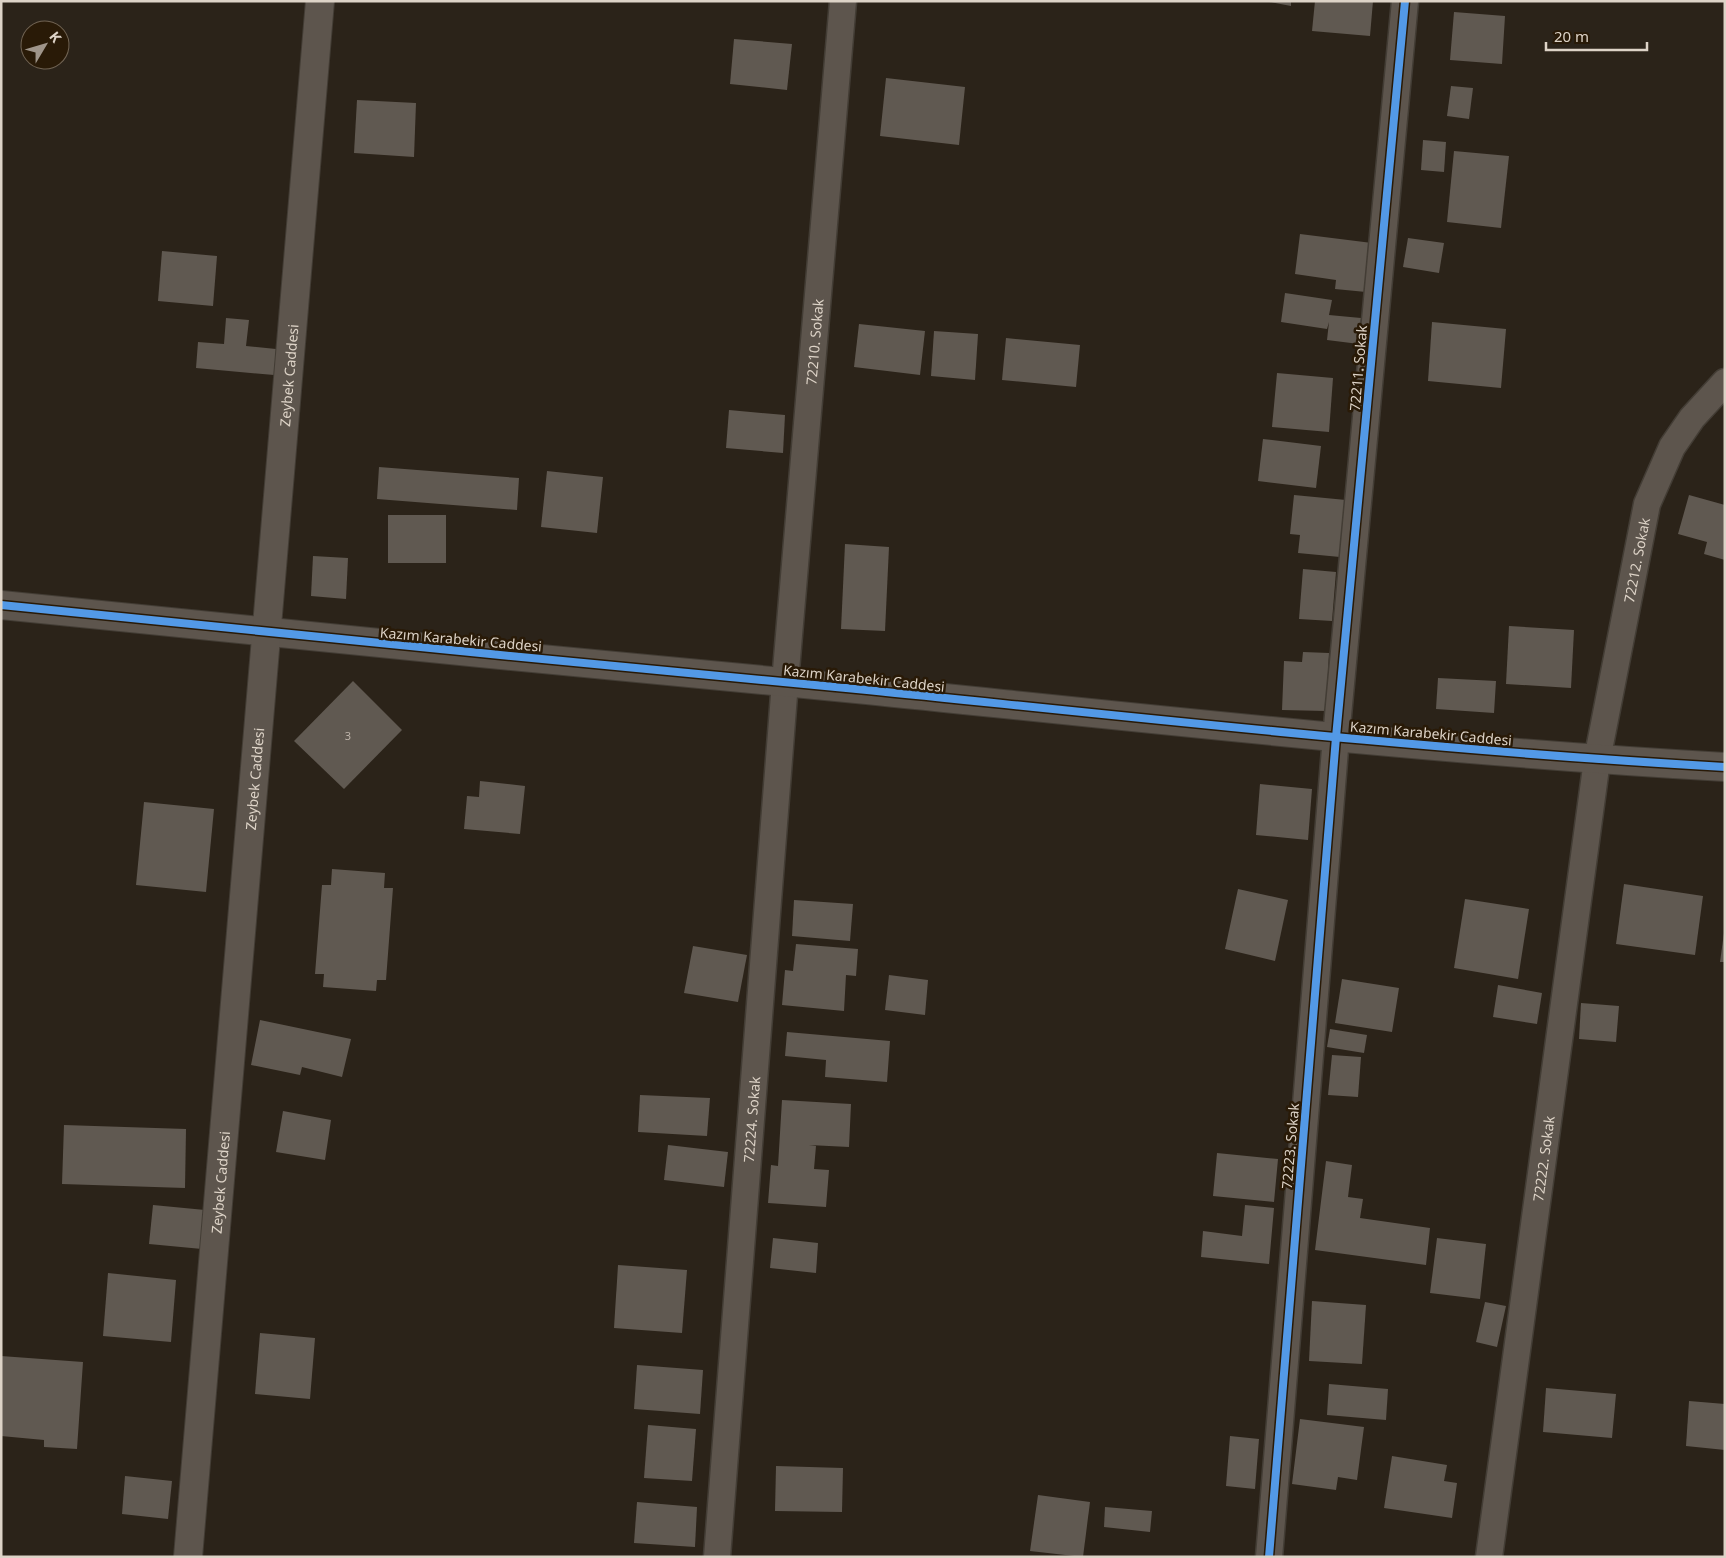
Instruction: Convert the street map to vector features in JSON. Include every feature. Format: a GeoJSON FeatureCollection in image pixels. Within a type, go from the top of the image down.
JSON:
{"type":"FeatureCollection","features":[{"type":"Feature","properties":{"kind":"street","name":"Zeybek Caddesi"},"geometry":{"type":"LineString","coordinates":[[188,1557],[320,1]]}},
{"type":"Feature","properties":{"kind":"street","name":"72210. Sokak"},"geometry":{"type":"LineString","coordinates":[[785,682],[843,1]]}},
{"type":"Feature","properties":{"kind":"street","name":"72211. Sokak"},"geometry":{"type":"LineString","coordinates":[[1336,737],[1405,1]]}},
{"type":"Feature","properties":{"kind":"street","name":"72212. Sokak"},"geometry":{"type":"LineString","coordinates":[[1596,760],[1647,504],[1672,447],[1692,418],[1725,382]]}},
{"type":"Feature","properties":{"kind":"street","name":"Kazım Karabekir Caddesi"},"geometry":{"type":"LineString","coordinates":[[1,605],[267,633],[1336,737],[1596,760],[1725,767]]}},
{"type":"Feature","properties":{"kind":"street","name":"72224. Sokak"},"geometry":{"type":"LineString","coordinates":[[717,1557],[785,682]]}},
{"type":"Feature","properties":{"kind":"street","name":"72223. Sokak"},"geometry":{"type":"LineString","coordinates":[[1268,1557],[1336,737]]}},
{"type":"Feature","properties":{"kind":"street","name":"72222. Sokak"},"geometry":{"type":"LineString","coordinates":[[1489,1557],[1596,760]]}},
{"type":"Feature","properties":{"kind":"building"},"geometry":{"type":"Polygon","coordinates":[[[1264,1],[1291,1],[1291,6],[1264,1]]]}},
{"type":"Feature","properties":{"kind":"building"},"geometry":{"type":"Polygon","coordinates":[[[1315,1],[1373,1],[1370,36],[1312,31],[1315,1]]]}},
{"type":"Feature","properties":{"kind":"building"},"geometry":{"type":"Polygon","coordinates":[[[1454,12],[1505,16],[1502,64],[1450,60],[1454,12]]]}},
{"type":"Feature","properties":{"kind":"building"},"geometry":{"type":"Polygon","coordinates":[[[734,39],[792,44],[787,90],[730,84],[734,39]]]}},
{"type":"Feature","properties":{"kind":"building"},"geometry":{"type":"Polygon","coordinates":[[[886,78],[965,87],[959,145],[880,136],[886,78]]]}},
{"type":"Feature","properties":{"kind":"building"},"geometry":{"type":"Polygon","coordinates":[[[1451,86],[1473,88],[1469,119],[1447,116],[1451,86]]]}},
{"type":"Feature","properties":{"kind":"building"},"geometry":{"type":"Polygon","coordinates":[[[357,100],[416,103],[414,157],[354,153],[357,100]]]}},
{"type":"Feature","properties":{"kind":"building"},"geometry":{"type":"Polygon","coordinates":[[[1423,140],[1446,142],[1444,172],[1421,170],[1423,140]]]}},
{"type":"Feature","properties":{"kind":"building"},"geometry":{"type":"Polygon","coordinates":[[[1454,151],[1509,156],[1501,228],[1447,222],[1454,151]]]}},
{"type":"Feature","properties":{"kind":"building"},"geometry":{"type":"Polygon","coordinates":[[[1300,234],[1372,243],[1366,292],[1335,289],[1336,280],[1295,274],[1300,234]]]}},
{"type":"Feature","properties":{"kind":"building"},"geometry":{"type":"Polygon","coordinates":[[[1408,238],[1444,243],[1439,273],[1403,267],[1408,238]]]}},
{"type":"Feature","properties":{"kind":"building"},"geometry":{"type":"Polygon","coordinates":[[[162,251],[217,256],[213,306],[158,301],[162,251]]]}},
{"type":"Feature","properties":{"kind":"building"},"geometry":{"type":"Polygon","coordinates":[[[1285,293],[1332,300],[1329,315],[1361,318],[1359,344],[1327,340],[1329,322],[1327,329],[1281,322],[1285,293]]]}},
{"type":"Feature","properties":{"kind":"building"},"geometry":{"type":"Polygon","coordinates":[[[226,318],[249,320],[246,346],[276,349],[274,375],[196,368],[198,342],[224,344],[226,318]]]}},
{"type":"Feature","properties":{"kind":"building"},"geometry":{"type":"Polygon","coordinates":[[[1432,322],[1506,329],[1501,388],[1428,381],[1432,322]]]}},
{"type":"Feature","properties":{"kind":"building"},"geometry":{"type":"Polygon","coordinates":[[[859,324],[925,331],[920,375],[854,367],[859,324]]]}},
{"type":"Feature","properties":{"kind":"building"},"geometry":{"type":"Polygon","coordinates":[[[934,331],[978,334],[975,380],[931,376],[934,331]]]}},
{"type":"Feature","properties":{"kind":"building"},"geometry":{"type":"Polygon","coordinates":[[[1006,338],[1080,345],[1076,387],[1002,380],[1006,338]]]}},
{"type":"Feature","properties":{"kind":"building"},"geometry":{"type":"Polygon","coordinates":[[[1277,373],[1333,378],[1329,432],[1272,427],[1277,373]]]}},
{"type":"Feature","properties":{"kind":"building"},"geometry":{"type":"Polygon","coordinates":[[[729,410],[785,415],[783,453],[726,448],[729,410]]]}},
{"type":"Feature","properties":{"kind":"building"},"geometry":{"type":"Polygon","coordinates":[[[1263,439],[1321,446],[1316,488],[1258,481],[1263,439]]]}},
{"type":"Feature","properties":{"kind":"building"},"geometry":{"type":"Polygon","coordinates":[[[379,467],[519,478],[517,510],[377,499],[379,467]]]}},
{"type":"Feature","properties":{"kind":"building"},"geometry":{"type":"Polygon","coordinates":[[[547,471],[603,477],[597,533],[541,527],[547,471]]]}},
{"type":"Feature","properties":{"kind":"building"},"geometry":{"type":"Polygon","coordinates":[[[1294,495],[1346,500],[1340,557],[1298,553],[1300,535],[1290,534],[1294,495]]]}},
{"type":"Feature","properties":{"kind":"building"},"geometry":{"type":"Polygon","coordinates":[[[1689,495],[1725,505],[1725,560],[1704,554],[1707,542],[1678,534],[1689,495]]]}},
{"type":"Feature","properties":{"kind":"building"},"geometry":{"type":"Polygon","coordinates":[[[388,515],[446,515],[446,563],[388,563],[388,515]]]}},
{"type":"Feature","properties":{"kind":"building"},"geometry":{"type":"Polygon","coordinates":[[[845,544],[889,547],[885,631],[841,629],[845,544]]]}},
{"type":"Feature","properties":{"kind":"building"},"geometry":{"type":"Polygon","coordinates":[[[313,556],[348,558],[346,599],[311,596],[313,556]]]}},
{"type":"Feature","properties":{"kind":"building"},"geometry":{"type":"Polygon","coordinates":[[[1303,569],[1336,572],[1332,621],[1299,619],[1303,569]]]}},
{"type":"Feature","properties":{"kind":"building"},"geometry":{"type":"Polygon","coordinates":[[[1509,626],[1574,630],[1571,688],[1506,684],[1509,626]]]}},
{"type":"Feature","properties":{"kind":"building"},"geometry":{"type":"Polygon","coordinates":[[[1303,652],[1329,653],[1326,711],[1282,710],[1284,661],[1302,662],[1303,652]]]}},
{"type":"Feature","properties":{"kind":"building"},"geometry":{"type":"Polygon","coordinates":[[[1438,678],[1496,681],[1494,713],[1436,709],[1438,678]]]}},
{"type":"Feature","properties":{"kind":"building"},"geometry":{"type":"Polygon","coordinates":[[[353,681],[402,730],[344,789],[294,741],[353,681]]]}},
{"type":"Feature","properties":{"kind":"building"},"geometry":{"type":"Polygon","coordinates":[[[480,781],[525,786],[520,834],[464,829],[467,796],[479,797],[480,781]]]}},
{"type":"Feature","properties":{"kind":"building"},"geometry":{"type":"Polygon","coordinates":[[[1260,784],[1312,789],[1308,840],[1256,835],[1260,784]]]}},
{"type":"Feature","properties":{"kind":"building"},"geometry":{"type":"Polygon","coordinates":[[[144,802],[214,809],[206,892],[136,885],[144,802]]]}},
{"type":"Feature","properties":{"kind":"building"},"geometry":{"type":"Polygon","coordinates":[[[332,869],[385,873],[384,888],[393,888],[386,980],[377,980],[376,991],[323,987],[324,974],[315,974],[322,885],[331,885],[332,869]]]}},
{"type":"Feature","properties":{"kind":"building"},"geometry":{"type":"Polygon","coordinates":[[[1624,884],[1703,896],[1695,955],[1616,944],[1624,884]]]}},
{"type":"Feature","properties":{"kind":"building"},"geometry":{"type":"Polygon","coordinates":[[[1238,889],[1288,900],[1275,961],[1225,949],[1238,889]]]}},
{"type":"Feature","properties":{"kind":"building"},"geometry":{"type":"Polygon","coordinates":[[[1465,899],[1529,909],[1518,979],[1454,968],[1465,899]]]}},
{"type":"Feature","properties":{"kind":"building"},"geometry":{"type":"Polygon","coordinates":[[[794,900],[853,904],[850,941],[792,936],[794,900]]]}},
{"type":"Feature","properties":{"kind":"building"},"geometry":{"type":"Polygon","coordinates":[[[1724,933],[1725,962],[1720,962],[1724,933]]]}},
{"type":"Feature","properties":{"kind":"building"},"geometry":{"type":"Polygon","coordinates":[[[796,944],[858,949],[856,976],[846,975],[844,1011],[782,1005],[785,970],[793,971],[796,944]]]}},
{"type":"Feature","properties":{"kind":"building"},"geometry":{"type":"Polygon","coordinates":[[[693,946],[747,955],[738,1002],[684,993],[693,946]]]}},
{"type":"Feature","properties":{"kind":"building"},"geometry":{"type":"Polygon","coordinates":[[[889,975],[928,980],[925,1015],[885,1010],[889,975]]]}},
{"type":"Feature","properties":{"kind":"building"},"geometry":{"type":"Polygon","coordinates":[[[1342,979],[1399,988],[1392,1032],[1335,1023],[1342,979]]]}},
{"type":"Feature","properties":{"kind":"building"},"geometry":{"type":"Polygon","coordinates":[[[1498,985],[1542,993],[1537,1024],[1493,1017],[1498,985]]]}},
{"type":"Feature","properties":{"kind":"building"},"geometry":{"type":"Polygon","coordinates":[[[1581,1003],[1619,1006],[1616,1042],[1579,1039],[1581,1003]]]}},
{"type":"Feature","properties":{"kind":"building"},"geometry":{"type":"Polygon","coordinates":[[[260,1020],[351,1039],[342,1077],[302,1067],[300,1075],[251,1065],[260,1020]]]}},
{"type":"Feature","properties":{"kind":"building"},"geometry":{"type":"Polygon","coordinates":[[[1330,1029],[1367,1035],[1364,1053],[1327,1047],[1330,1029]]]}},
{"type":"Feature","properties":{"kind":"building"},"geometry":{"type":"Polygon","coordinates":[[[787,1032],[890,1041],[887,1082],[825,1077],[826,1060],[785,1056],[787,1032]]]}},
{"type":"Feature","properties":{"kind":"building"},"geometry":{"type":"Polygon","coordinates":[[[1332,1055],[1361,1057],[1358,1097],[1328,1095],[1332,1055]]]}},
{"type":"Feature","properties":{"kind":"building"},"geometry":{"type":"Polygon","coordinates":[[[640,1095],[710,1098],[707,1136],[638,1132],[640,1095]]]}},
{"type":"Feature","properties":{"kind":"building"},"geometry":{"type":"Polygon","coordinates":[[[782,1100],[851,1104],[849,1147],[809,1145],[816,1146],[814,1169],[829,1170],[826,1207],[768,1203],[771,1165],[778,1166],[782,1100]]]}},
{"type":"Feature","properties":{"kind":"building"},"geometry":{"type":"Polygon","coordinates":[[[283,1111],[331,1120],[325,1160],[276,1152],[283,1111]]]}},
{"type":"Feature","properties":{"kind":"building"},"geometry":{"type":"Polygon","coordinates":[[[64,1125],[186,1129],[185,1188],[62,1184],[64,1125]]]}},
{"type":"Feature","properties":{"kind":"building"},"geometry":{"type":"Polygon","coordinates":[[[668,1145],[728,1152],[724,1187],[664,1180],[668,1145]]]}},
{"type":"Feature","properties":{"kind":"building"},"geometry":{"type":"Polygon","coordinates":[[[1217,1153],[1278,1159],[1274,1202],[1213,1196],[1217,1153]]]}},
{"type":"Feature","properties":{"kind":"building"},"geometry":{"type":"Polygon","coordinates":[[[1326,1161],[1352,1165],[1348,1197],[1363,1199],[1360,1218],[1430,1228],[1426,1265],[1315,1250],[1326,1161]]]}},
{"type":"Feature","properties":{"kind":"building"},"geometry":{"type":"Polygon","coordinates":[[[153,1205],[205,1210],[202,1249],[149,1244],[153,1205]]]}},
{"type":"Feature","properties":{"kind":"building"},"geometry":{"type":"Polygon","coordinates":[[[1245,1205],[1274,1208],[1269,1264],[1201,1257],[1203,1231],[1242,1236],[1245,1205]]]}},
{"type":"Feature","properties":{"kind":"building"},"geometry":{"type":"Polygon","coordinates":[[[773,1238],[818,1243],[816,1273],[770,1268],[773,1238]]]}},
{"type":"Feature","properties":{"kind":"building"},"geometry":{"type":"Polygon","coordinates":[[[1437,1238],[1486,1244],[1480,1299],[1430,1293],[1437,1238]]]}},
{"type":"Feature","properties":{"kind":"building"},"geometry":{"type":"Polygon","coordinates":[[[618,1265],[687,1270],[682,1333],[614,1328],[618,1265]]]}},
{"type":"Feature","properties":{"kind":"building"},"geometry":{"type":"Polygon","coordinates":[[[108,1273],[176,1280],[171,1342],[103,1336],[108,1273]]]}},
{"type":"Feature","properties":{"kind":"building"},"geometry":{"type":"Polygon","coordinates":[[[1312,1301],[1366,1305],[1362,1364],[1309,1361],[1312,1301]]]}},
{"type":"Feature","properties":{"kind":"building"},"geometry":{"type":"Polygon","coordinates":[[[1485,1302],[1506,1306],[1497,1347],[1476,1342],[1485,1302]]]}},
{"type":"Feature","properties":{"kind":"building"},"geometry":{"type":"Polygon","coordinates":[[[260,1333],[315,1338],[310,1399],[255,1394],[260,1333]]]}},
{"type":"Feature","properties":{"kind":"building"},"geometry":{"type":"Polygon","coordinates":[[[1,1356],[83,1362],[77,1449],[44,1447],[44,1440],[1,1436],[1,1356]]]}},
{"type":"Feature","properties":{"kind":"building"},"geometry":{"type":"Polygon","coordinates":[[[637,1365],[703,1370],[700,1414],[634,1409],[637,1365]]]}},
{"type":"Feature","properties":{"kind":"building"},"geometry":{"type":"Polygon","coordinates":[[[1329,1384],[1388,1389],[1386,1420],[1327,1415],[1329,1384]]]}},
{"type":"Feature","properties":{"kind":"building"},"geometry":{"type":"Polygon","coordinates":[[[1546,1388],[1616,1394],[1612,1438],[1543,1432],[1546,1388]]]}},
{"type":"Feature","properties":{"kind":"building"},"geometry":{"type":"Polygon","coordinates":[[[1689,1401],[1725,1404],[1725,1450],[1686,1446],[1689,1401]]]}},
{"type":"Feature","properties":{"kind":"building"},"geometry":{"type":"Polygon","coordinates":[[[1300,1419],[1364,1427],[1357,1480],[1338,1477],[1336,1490],[1292,1484],[1300,1419]]]}},
{"type":"Feature","properties":{"kind":"building"},"geometry":{"type":"Polygon","coordinates":[[[648,1425],[696,1429],[692,1481],[644,1478],[648,1425]]]}},
{"type":"Feature","properties":{"kind":"building"},"geometry":{"type":"Polygon","coordinates":[[[1230,1436],[1259,1439],[1255,1489],[1226,1486],[1230,1436]]]}},
{"type":"Feature","properties":{"kind":"building"},"geometry":{"type":"Polygon","coordinates":[[[1392,1456],[1447,1465],[1444,1481],[1457,1483],[1452,1518],[1384,1508],[1392,1456]]]}},
{"type":"Feature","properties":{"kind":"building"},"geometry":{"type":"Polygon","coordinates":[[[776,1466],[843,1468],[842,1512],[775,1511],[776,1466]]]}},
{"type":"Feature","properties":{"kind":"building"},"geometry":{"type":"Polygon","coordinates":[[[125,1476],[172,1481],[168,1519],[122,1514],[125,1476]]]}},
{"type":"Feature","properties":{"kind":"building"},"geometry":{"type":"Polygon","coordinates":[[[1038,1495],[1090,1502],[1083,1557],[1030,1551],[1038,1495]]]}},
{"type":"Feature","properties":{"kind":"building"},"geometry":{"type":"Polygon","coordinates":[[[637,1502],[697,1507],[695,1547],[634,1543],[637,1502]]]}},
{"type":"Feature","properties":{"kind":"building"},"geometry":{"type":"Polygon","coordinates":[[[1105,1507],[1152,1511],[1150,1532],[1104,1527],[1105,1507]]]}},
{"type":"Feature","properties":{"kind":"cycle path"},"geometry":{"type":"LineString","coordinates":[[1269,1557],[1336,737],[1405,1]]}},
{"type":"Feature","properties":{"kind":"cycle path"},"geometry":{"type":"LineString","coordinates":[[1,605],[1296,733],[1510,752],[1725,767]]}}]}
